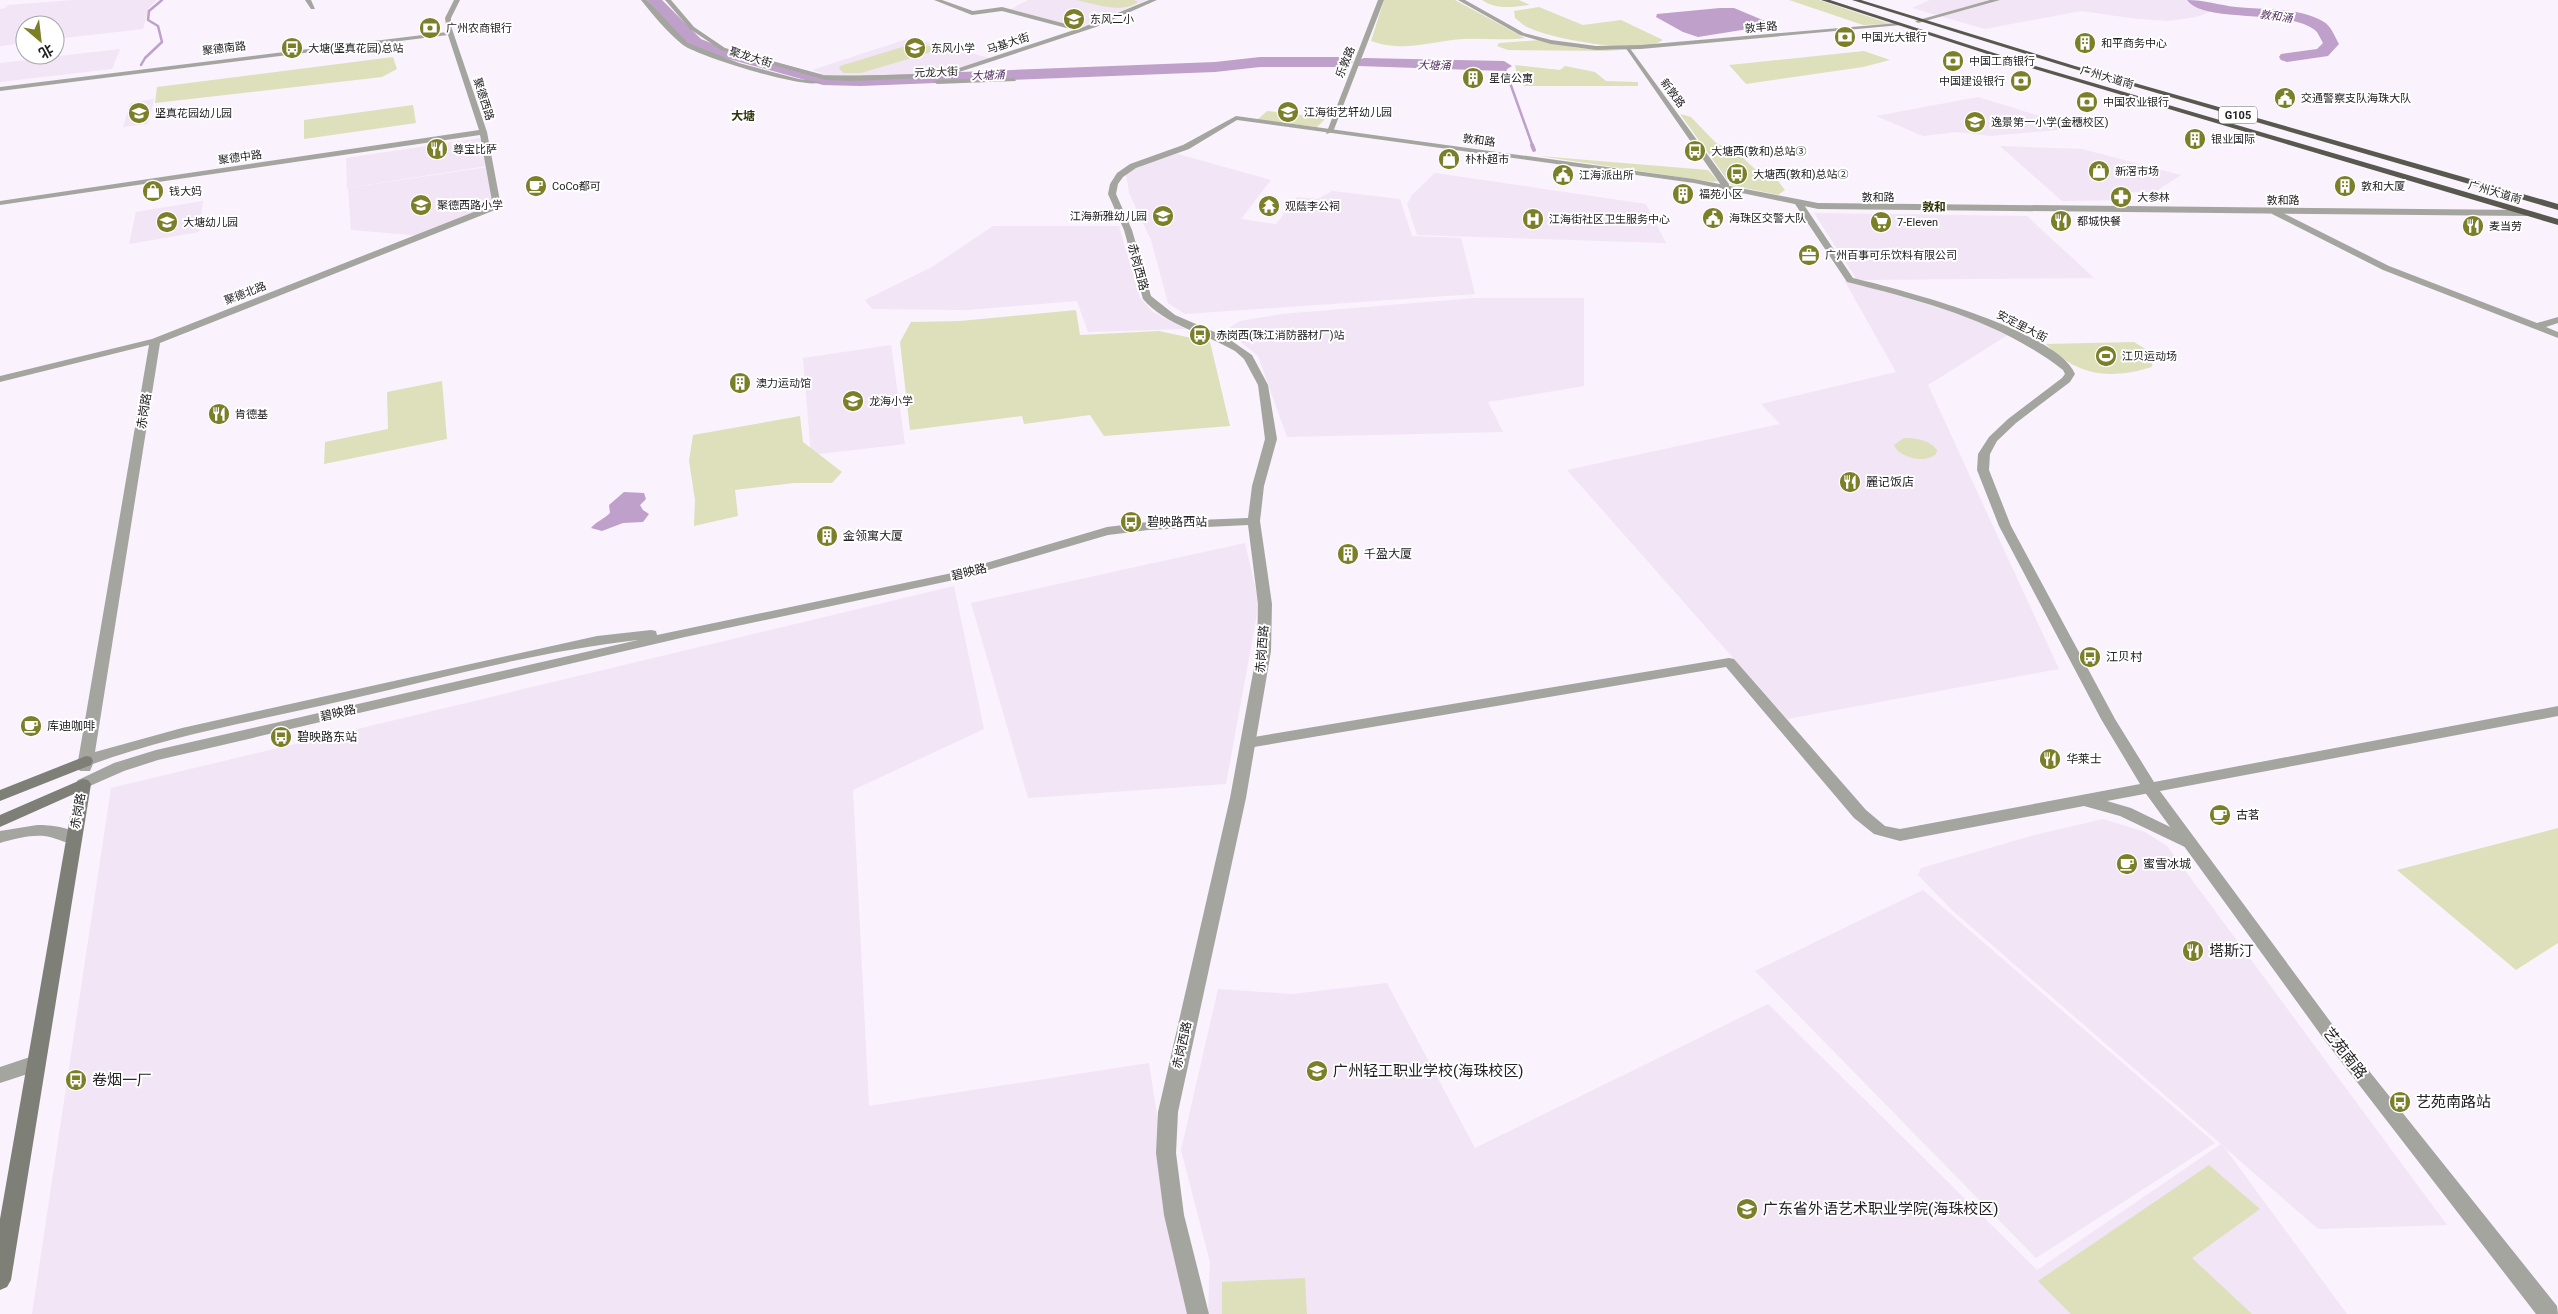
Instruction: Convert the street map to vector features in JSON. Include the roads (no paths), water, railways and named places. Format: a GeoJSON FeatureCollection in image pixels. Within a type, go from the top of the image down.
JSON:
{"type":"FeatureCollection","features":[{"type":"Feature","properties":{"kind":"highway","name":"广州大道南"},"geometry":{"type":"LineString","coordinates":[[1824,0],[1898,25],[2558,222]]}},
{"type":"Feature","properties":{"kind":"highway","name":"广州大道南"},"geometry":{"type":"LineString","coordinates":[[1855,0],[1918,21],[2558,207]]}},
{"type":"Feature","properties":{"kind":"main road","name":"碧映路"},"geometry":{"type":"LineString","coordinates":[[0,796],[86,761]]}},
{"type":"Feature","properties":{"kind":"main road","name":"碧映路"},"geometry":{"type":"LineString","coordinates":[[0,821],[83,784]]}},
{"type":"Feature","properties":{"kind":"main road","name":"赤岗路"},"geometry":{"type":"LineString","coordinates":[[0,1280],[83,784]]}},
{"type":"Feature","properties":{"kind":"street"},"geometry":{"type":"LineString","coordinates":[[308,0],[313,8]]}},
{"type":"Feature","properties":{"kind":"street","name":"聚德西路"},"geometry":{"type":"LineString","coordinates":[[457,0],[448,18],[450,32],[483,132],[496,201],[492,208]]}},
{"type":"Feature","properties":{"kind":"street","name":"聚龙大街"},"geometry":{"type":"LineString","coordinates":[[644,0],[686,44],[737,64],[799,81],[860,85]]}},
{"type":"Feature","properties":{"kind":"street","name":"马基大街"},"geometry":{"type":"LineString","coordinates":[[668,0],[692,28],[724,49],[826,78],[852,79],[942,76],[1080,30],[1154,0]]}},
{"type":"Feature","properties":{"kind":"street"},"geometry":{"type":"LineString","coordinates":[[937,0],[972,14],[1002,9],[1080,30]]}},
{"type":"Feature","properties":{"kind":"street","name":"乐敦路"},"geometry":{"type":"LineString","coordinates":[[1329,132],[1381,0]]}},
{"type":"Feature","properties":{"kind":"street","name":"敦丰路"},"geometry":{"type":"LineString","coordinates":[[1461,0],[1516,31],[1533,37],[1584,47],[1627,48],[1898,25]]}},
{"type":"Feature","properties":{"kind":"street","name":"敦丰路"},"geometry":{"type":"LineString","coordinates":[[1469,0],[1531,33],[1572,42],[1627,48]]}},
{"type":"Feature","properties":{"kind":"street"},"geometry":{"type":"LineString","coordinates":[[1918,21],[1997,0]]}},
{"type":"Feature","properties":{"kind":"street","name":"聚德南路"},"geometry":{"type":"LineString","coordinates":[[0,88],[450,32]]}},
{"type":"Feature","properties":{"kind":"street","name":"聚德南路"},"geometry":{"type":"LineString","coordinates":[[0,88],[450,32]]}},
{"type":"Feature","properties":{"kind":"street","name":"新敦路"},"geometry":{"type":"LineString","coordinates":[[1627,48],[1726,186]]}},
{"type":"Feature","properties":{"kind":"street","name":"元龙大街"},"geometry":{"type":"LineString","coordinates":[[860,85],[1014,80]]}},
{"type":"Feature","properties":{"kind":"street","name":"敦和路"},"geometry":{"type":"LineString","coordinates":[[1236,118],[1726,186],[1799,204],[1858,208],[1961,207],[2274,212],[2526,212]]}},
{"type":"Feature","properties":{"kind":"street","name":"赤岗西路"},"geometry":{"type":"LineString","coordinates":[[1198,1314],[1174,1216],[1166,1152],[1168,1112],[1236,808],[1264,651],[1265,604],[1254,521],[1258,486],[1271,439],[1267,406],[1259,376],[1248,357],[1239,348],[1172,317],[1146,297],[1128,230],[1112,194],[1114,184],[1127,169],[1186,147],[1236,118]]}},
{"type":"Feature","properties":{"kind":"street","name":"聚德中路"},"geometry":{"type":"LineString","coordinates":[[0,204],[483,132]]}},
{"type":"Feature","properties":{"kind":"street","name":"安定里大街"},"geometry":{"type":"LineString","coordinates":[[1799,204],[1850,280],[1918,296],[1970,316],[2032,344],[2068,369],[2070,374],[2066,380],[2012,421],[1987,447]]}},
{"type":"Feature","properties":{"kind":"street","name":"聚德北路"},"geometry":{"type":"LineString","coordinates":[[0,379],[156,342],[492,208]]}},
{"type":"Feature","properties":{"kind":"street"},"geometry":{"type":"LineString","coordinates":[[2274,212],[2386,268],[2538,326],[2558,336]]}},
{"type":"Feature","properties":{"kind":"street"},"geometry":{"type":"LineString","coordinates":[[2538,326],[2558,320]]}},
{"type":"Feature","properties":{"kind":"street","name":"赤岗路"},"geometry":{"type":"LineString","coordinates":[[83,784],[156,342]]}},
{"type":"Feature","properties":{"kind":"street","name":"艺苑南路"},"geometry":{"type":"LineString","coordinates":[[1987,447],[1984,454],[1983,470],[2005,526],[2108,718],[2149,787],[2332,1037],[2549,1314]]}},
{"type":"Feature","properties":{"kind":"street","name":"碧映路"},"geometry":{"type":"LineString","coordinates":[[83,784],[118,767],[156,756],[685,633],[954,576],[1107,531],[1148,526],[1254,521]]}},
{"type":"Feature","properties":{"kind":"street","name":"碧映路"},"geometry":{"type":"LineString","coordinates":[[86,761],[110,752],[182,733],[579,644],[632,635],[685,633]]}},
{"type":"Feature","properties":{"kind":"street"},"geometry":{"type":"LineString","coordinates":[[1248,743],[1729,662],[1860,814],[1880,830],[1891,835],[1907,834],[2558,711]]}},
{"type":"Feature","properties":{"kind":"street"},"geometry":{"type":"LineString","coordinates":[[2082,800],[2125,812],[2189,843]]}},
{"type":"Feature","properties":{"kind":"street"},"geometry":{"type":"LineString","coordinates":[[0,837],[43,830],[58,831],[74,839]]}},
{"type":"Feature","properties":{"kind":"street"},"geometry":{"type":"LineString","coordinates":[[0,1075],[36,1063]]}},
{"type":"Feature","properties":{"kind":"waterway"},"geometry":{"type":"LineString","coordinates":[[141,65],[145,58],[162,42],[158,26],[148,20],[149,11],[162,0]]}},
{"type":"Feature","properties":{"kind":"waterway","name":"大塘涌"},"geometry":{"type":"LineString","coordinates":[[654,0],[679,28],[695,42],[717,51],[823,80],[860,81],[1215,67],[1260,62],[1345,62]]}},
{"type":"Feature","properties":{"kind":"waterway","name":"敦和涌"},"geometry":{"type":"LineString","coordinates":[[2194,0],[2224,10],[2288,15],[2303,19],[2320,26],[2331,44],[2322,53],[2287,57]]}},
{"type":"Feature","properties":{"kind":"waterway","name":"大塘涌"},"geometry":{"type":"LineString","coordinates":[[1364,63],[1504,66]]}},
{"type":"Feature","properties":{"kind":"waterway"},"geometry":{"type":"LineString","coordinates":[[1504,66],[1533,147]]}},
{"type":"Feature","properties":{"kind":"waterway"},"geometry":{"type":"LineString","coordinates":[[1532,145],[1534,150]]}},
{"type":"Feature","properties":{"kind":"place","name":"东风二小"},"geometry":{"type":"Point","coordinates":[1074,19]}},
{"type":"Feature","properties":{"kind":"place","name":"广州农商银行"},"geometry":{"type":"Point","coordinates":[430,28]}},
{"type":"Feature","properties":{"kind":"place","name":"中国光大银行"},"geometry":{"type":"Point","coordinates":[1845,37]}},
{"type":"Feature","properties":{"kind":"place","name":"和平商务中心"},"geometry":{"type":"Point","coordinates":[2085,43]}},
{"type":"Feature","properties":{"kind":"place","name":"大塘(坚真花园)总站"},"geometry":{"type":"Point","coordinates":[292,48]}},
{"type":"Feature","properties":{"kind":"place","name":"东风小学"},"geometry":{"type":"Point","coordinates":[915,48]}},
{"type":"Feature","properties":{"kind":"place","name":"中国工商银行"},"geometry":{"type":"Point","coordinates":[1953,61]}},
{"type":"Feature","properties":{"kind":"place","name":"星信公寓"},"geometry":{"type":"Point","coordinates":[1473,78]}},
{"type":"Feature","properties":{"kind":"place","name":"中国建设银行"},"geometry":{"type":"Point","coordinates":[2021,81]}},
{"type":"Feature","properties":{"kind":"place","name":"交通警察支队海珠大队"},"geometry":{"type":"Point","coordinates":[2285,98]}},
{"type":"Feature","properties":{"kind":"place","name":"中国农业银行"},"geometry":{"type":"Point","coordinates":[2087,102]}},
{"type":"Feature","properties":{"kind":"place","name":"江海街艺轩幼儿园"},"geometry":{"type":"Point","coordinates":[1288,112]}},
{"type":"Feature","properties":{"kind":"place","name":"坚真花园幼儿园"},"geometry":{"type":"Point","coordinates":[139,113]}},
{"type":"Feature","properties":{"kind":"place","name":"逸景第一小学(金穗校区)"},"geometry":{"type":"Point","coordinates":[1975,122]}},
{"type":"Feature","properties":{"kind":"place","name":"银业国际"},"geometry":{"type":"Point","coordinates":[2195,139]}},
{"type":"Feature","properties":{"kind":"place","name":"尊宝比萨"},"geometry":{"type":"Point","coordinates":[437,149]}},
{"type":"Feature","properties":{"kind":"place","name":"大塘西(敦和)总站③"},"geometry":{"type":"Point","coordinates":[1695,151]}},
{"type":"Feature","properties":{"kind":"place","name":"朴朴超市"},"geometry":{"type":"Point","coordinates":[1449,159]}},
{"type":"Feature","properties":{"kind":"place","name":"新滘市场"},"geometry":{"type":"Point","coordinates":[2099,171]}},
{"type":"Feature","properties":{"kind":"place","name":"大塘西(敦和)总站②"},"geometry":{"type":"Point","coordinates":[1737,174]}},
{"type":"Feature","properties":{"kind":"place","name":"江海派出所"},"geometry":{"type":"Point","coordinates":[1563,175]}},
{"type":"Feature","properties":{"kind":"place","name":"CoCo都可"},"geometry":{"type":"Point","coordinates":[536,186]}},
{"type":"Feature","properties":{"kind":"place","name":"敦和大厦"},"geometry":{"type":"Point","coordinates":[2345,186]}},
{"type":"Feature","properties":{"kind":"place","name":"钱大妈"},"geometry":{"type":"Point","coordinates":[153,191]}},
{"type":"Feature","properties":{"kind":"place","name":"福苑小区"},"geometry":{"type":"Point","coordinates":[1683,194]}},
{"type":"Feature","properties":{"kind":"place","name":"大参林"},"geometry":{"type":"Point","coordinates":[2121,197]}},
{"type":"Feature","properties":{"kind":"place","name":"聚德西路小学"},"geometry":{"type":"Point","coordinates":[421,205]}},
{"type":"Feature","properties":{"kind":"place","name":"观蔭李公祠"},"geometry":{"type":"Point","coordinates":[1269,206]}},
{"type":"Feature","properties":{"kind":"place","name":"江海新雅幼儿园"},"geometry":{"type":"Point","coordinates":[1163,216]}},
{"type":"Feature","properties":{"kind":"place","name":"海珠区交警大队"},"geometry":{"type":"Point","coordinates":[1713,218]}},
{"type":"Feature","properties":{"kind":"place","name":"江海街社区卫生服务中心"},"geometry":{"type":"Point","coordinates":[1533,219]}},
{"type":"Feature","properties":{"kind":"place","name":"都城快餐"},"geometry":{"type":"Point","coordinates":[2061,221]}},
{"type":"Feature","properties":{"kind":"place","name":"大塘幼儿园"},"geometry":{"type":"Point","coordinates":[167,222]}},
{"type":"Feature","properties":{"kind":"place","name":"7-Eleven"},"geometry":{"type":"Point","coordinates":[1881,222]}},
{"type":"Feature","properties":{"kind":"place","name":"麦当劳"},"geometry":{"type":"Point","coordinates":[2473,226]}},
{"type":"Feature","properties":{"kind":"place","name":"广州百事可乐饮料有限公司"},"geometry":{"type":"Point","coordinates":[1809,255]}},
{"type":"Feature","properties":{"kind":"place","name":"赤岗西(珠江消防器材厂)站"},"geometry":{"type":"Point","coordinates":[1200,335]}},
{"type":"Feature","properties":{"kind":"place","name":"江贝运动场"},"geometry":{"type":"Point","coordinates":[2106,356]}},
{"type":"Feature","properties":{"kind":"place","name":"澳力运动馆"},"geometry":{"type":"Point","coordinates":[740,383]}},
{"type":"Feature","properties":{"kind":"place","name":"龙海小学"},"geometry":{"type":"Point","coordinates":[853,401]}},
{"type":"Feature","properties":{"kind":"place","name":"肯德基"},"geometry":{"type":"Point","coordinates":[219,414]}},
{"type":"Feature","properties":{"kind":"place","name":"麗记饭店"},"geometry":{"type":"Point","coordinates":[1850,482]}},
{"type":"Feature","properties":{"kind":"place","name":"碧映路西站"},"geometry":{"type":"Point","coordinates":[1131,522]}},
{"type":"Feature","properties":{"kind":"place","name":"金领寓大厦"},"geometry":{"type":"Point","coordinates":[827,536]}},
{"type":"Feature","properties":{"kind":"place","name":"千盈大厦"},"geometry":{"type":"Point","coordinates":[1348,554]}},
{"type":"Feature","properties":{"kind":"place","name":"江贝村"},"geometry":{"type":"Point","coordinates":[2090,657]}},
{"type":"Feature","properties":{"kind":"place","name":"库迪咖啡"},"geometry":{"type":"Point","coordinates":[31,726]}},
{"type":"Feature","properties":{"kind":"place","name":"碧映路东站"},"geometry":{"type":"Point","coordinates":[281,737]}},
{"type":"Feature","properties":{"kind":"place","name":"华莱士"},"geometry":{"type":"Point","coordinates":[2050,759]}},
{"type":"Feature","properties":{"kind":"place","name":"古茗"},"geometry":{"type":"Point","coordinates":[2220,815]}},
{"type":"Feature","properties":{"kind":"place","name":"蜜雪冰城"},"geometry":{"type":"Point","coordinates":[2127,864]}},
{"type":"Feature","properties":{"kind":"place","name":"塔斯汀"},"geometry":{"type":"Point","coordinates":[2193,951]}},
{"type":"Feature","properties":{"kind":"place","name":"广州轻工职业学校(海珠校区)"},"geometry":{"type":"Point","coordinates":[1317,1071]}},
{"type":"Feature","properties":{"kind":"place","name":"卷烟一厂"},"geometry":{"type":"Point","coordinates":[76,1080]}},
{"type":"Feature","properties":{"kind":"place","name":"艺苑南路站"},"geometry":{"type":"Point","coordinates":[2400,1102]}},
{"type":"Feature","properties":{"kind":"place","name":"广东省外语艺术职业学院(海珠校区)"},"geometry":{"type":"Point","coordinates":[1747,1209]}},
{"type":"Feature","properties":{"kind":"district","name":"大塘"},"geometry":{"type":"Point","coordinates":[743,116]}},
{"type":"Feature","properties":{"kind":"district","name":"敦和"},"geometry":{"type":"Point","coordinates":[1934,207]}}]}
